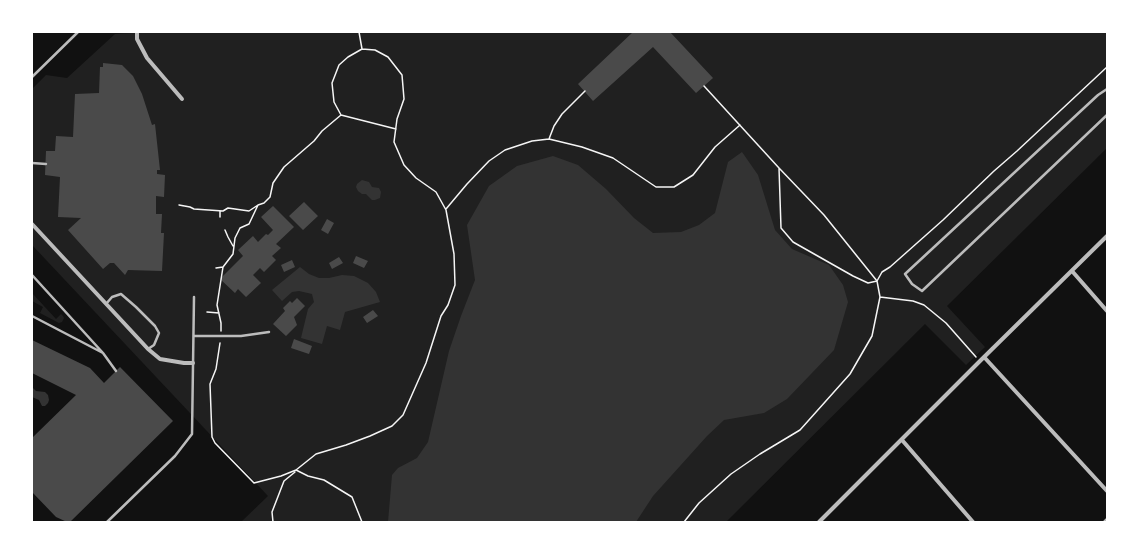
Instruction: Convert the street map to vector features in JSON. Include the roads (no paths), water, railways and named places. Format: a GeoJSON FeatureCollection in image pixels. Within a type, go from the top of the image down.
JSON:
{"type":"FeatureCollection","features":[{"type":"Feature","properties":{"kind":"street"},"geometry":{"type":"LineString","coordinates":[[137,32],[137,39],[147,58],[182,99]]}},
{"type":"Feature","properties":{"kind":"street"},"geometry":{"type":"LineString","coordinates":[[32,224],[148,349],[160,359],[193,363]]}},
{"type":"Feature","properties":{"kind":"street"},"geometry":{"type":"LineString","coordinates":[[819,522],[1107,236]]}},
{"type":"Feature","properties":{"kind":"street"},"geometry":{"type":"LineString","coordinates":[[1072,271],[1107,311]]}},
{"type":"Feature","properties":{"kind":"street"},"geometry":{"type":"LineString","coordinates":[[984,357],[1107,491]]}},
{"type":"Feature","properties":{"kind":"street"},"geometry":{"type":"LineString","coordinates":[[902,440],[973,522]]}},
{"type":"Feature","properties":{"kind":"lane"},"geometry":{"type":"LineString","coordinates":[[32,77],[78,32]]}},
{"type":"Feature","properties":{"kind":"lane"},"geometry":{"type":"LineString","coordinates":[[1106,88],[904,274],[912,284],[922,291],[1107,115]]}},
{"type":"Feature","properties":{"kind":"lane"},"geometry":{"type":"LineString","coordinates":[[32,163],[46,164]]}},
{"type":"Feature","properties":{"kind":"lane"},"geometry":{"type":"LineString","coordinates":[[32,275],[103,353],[116,371]]}},
{"type":"Feature","properties":{"kind":"lane"},"geometry":{"type":"LineString","coordinates":[[106,304],[112,297],[121,294],[150,321],[159,333],[154,345],[148,349]]}},
{"type":"Feature","properties":{"kind":"lane"},"geometry":{"type":"LineString","coordinates":[[107,522],[175,456],[192,434],[194,296]]}},
{"type":"Feature","properties":{"kind":"lane"},"geometry":{"type":"LineString","coordinates":[[32,316],[103,353]]}},
{"type":"Feature","properties":{"kind":"lane"},"geometry":{"type":"LineString","coordinates":[[194,336],[240,336],[269,332]]}}]}
